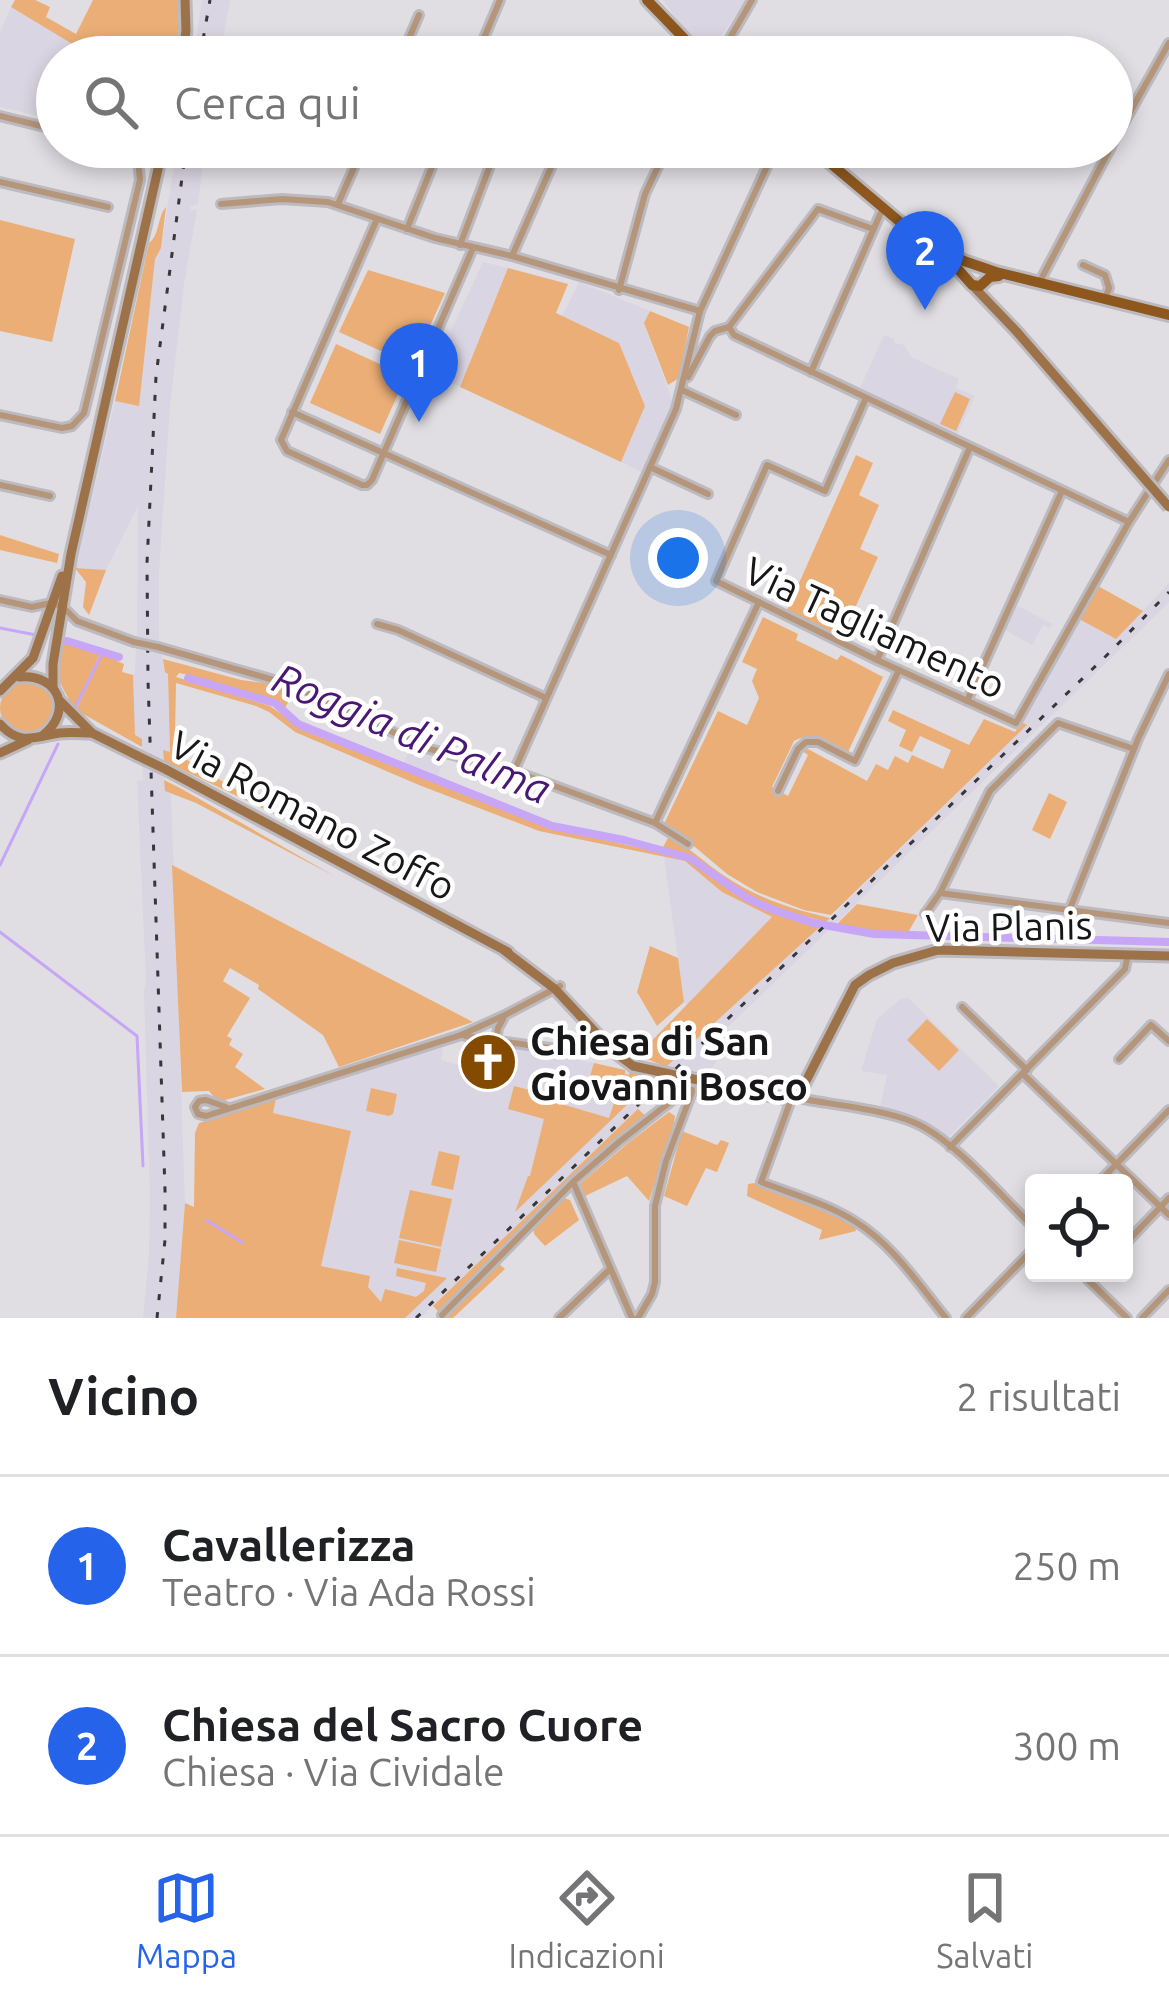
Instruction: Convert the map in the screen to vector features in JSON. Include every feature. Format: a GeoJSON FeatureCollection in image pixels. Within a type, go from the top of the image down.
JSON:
{"type":"FeatureCollection","features":[{"type":"Feature","properties":{"kind":"main road"},"geometry":{"type":"LineString","coordinates":[[648,1],[682,36]]}},
{"type":"Feature","properties":{"kind":"main road"},"geometry":{"type":"LineString","coordinates":[[836,168],[969,281],[980,286],[983,273]]}},
{"type":"Feature","properties":{"kind":"main road"},"geometry":{"type":"LineString","coordinates":[[916,236],[983,273]]}},
{"type":"Feature","properties":{"kind":"main road"},"geometry":{"type":"LineString","coordinates":[[969,281],[968,269],[1169,315]]}},
{"type":"Feature","properties":{"kind":"street"},"geometry":{"type":"LineString","coordinates":[[185,0],[185,36]]}},
{"type":"Feature","properties":{"kind":"street"},"geometry":{"type":"LineString","coordinates":[[485,36],[500,0]]}},
{"type":"Feature","properties":{"kind":"street"},"geometry":{"type":"LineString","coordinates":[[731,36],[752,0]]}},
{"type":"Feature","properties":{"kind":"street"},"geometry":{"type":"LineString","coordinates":[[410,36],[419,15]]}},
{"type":"Feature","properties":{"kind":"street"},"geometry":{"type":"LineString","coordinates":[[1133,107],[1169,43]]}},
{"type":"Feature","properties":{"kind":"street"},"geometry":{"type":"LineString","coordinates":[[0,116],[36,125]]}},
{"type":"Feature","properties":{"kind":"street"},"geometry":{"type":"LineString","coordinates":[[0,415],[62,428],[76,423],[86,409],[140,168]]}},
{"type":"Feature","properties":{"kind":"street"},"geometry":{"type":"LineString","coordinates":[[0,753],[52,729],[58,718],[53,664],[57,605],[158,168]]}},
{"type":"Feature","properties":{"kind":"street"},"geometry":{"type":"LineString","coordinates":[[338,206],[354,168]]}},
{"type":"Feature","properties":{"kind":"street"},"geometry":{"type":"LineString","coordinates":[[406,229],[431,168]]}},
{"type":"Feature","properties":{"kind":"street"},"geometry":{"type":"LineString","coordinates":[[460,245],[489,168]]}},
{"type":"Feature","properties":{"kind":"street"},"geometry":{"type":"LineString","coordinates":[[512,256],[551,168]]}},
{"type":"Feature","properties":{"kind":"street"},"geometry":{"type":"LineString","coordinates":[[619,290],[645,194],[657,168]]}},
{"type":"Feature","properties":{"kind":"street"},"geometry":{"type":"LineString","coordinates":[[514,771],[650,467],[693,359],[700,311],[766,168]]}},
{"type":"Feature","properties":{"kind":"street"},"geometry":{"type":"LineString","coordinates":[[1043,284],[1100,168]]}},
{"type":"Feature","properties":{"kind":"street"},"geometry":{"type":"LineString","coordinates":[[0,182],[108,207]]}},
{"type":"Feature","properties":{"kind":"street"},"geometry":{"type":"LineString","coordinates":[[221,204],[302,199],[338,206],[700,311]]}},
{"type":"Feature","properties":{"kind":"street"},"geometry":{"type":"LineString","coordinates":[[811,372],[883,208]]}},
{"type":"Feature","properties":{"kind":"street"},"geometry":{"type":"LineString","coordinates":[[693,359],[710,336],[730,327],[818,209],[873,229]]}},
{"type":"Feature","properties":{"kind":"street"},"geometry":{"type":"LineString","coordinates":[[377,219],[282,436],[285,450],[360,484],[370,482],[384,453],[473,248]]}},
{"type":"Feature","properties":{"kind":"street"},"geometry":{"type":"LineString","coordinates":[[1083,265],[1105,275],[1109,288],[1105,299]]}},
{"type":"Feature","properties":{"kind":"street"},"geometry":{"type":"LineString","coordinates":[[983,273],[991,303]]}},
{"type":"Feature","properties":{"kind":"street"},"geometry":{"type":"LineString","coordinates":[[969,281],[1169,507]]}},
{"type":"Feature","properties":{"kind":"street"},"geometry":{"type":"LineString","coordinates":[[730,327],[734,335],[1129,522],[1169,460]]}},
{"type":"Feature","properties":{"kind":"street"},"geometry":{"type":"LineString","coordinates":[[694,329],[710,336]]}},
{"type":"Feature","properties":{"kind":"street"},"geometry":{"type":"LineString","coordinates":[[683,388],[736,415]]}},
{"type":"Feature","properties":{"kind":"street","name":"Via Tagliamento"},"geometry":{"type":"LineString","coordinates":[[866,398],[825,491],[767,465],[716,581],[1016,723],[1129,522]]}},
{"type":"Feature","properties":{"kind":"street"},"geometry":{"type":"LineString","coordinates":[[292,412],[610,555]]}},
{"type":"Feature","properties":{"kind":"street"},"geometry":{"type":"LineString","coordinates":[[877,660],[970,447]]}},
{"type":"Feature","properties":{"kind":"street"},"geometry":{"type":"LineString","coordinates":[[650,467],[708,494]]}},
{"type":"Feature","properties":{"kind":"street"},"geometry":{"type":"LineString","coordinates":[[0,485],[50,496]]}},
{"type":"Feature","properties":{"kind":"street"},"geometry":{"type":"LineString","coordinates":[[967,701],[1062,491]]}},
{"type":"Feature","properties":{"kind":"street"},"geometry":{"type":"LineString","coordinates":[[0,600],[32,607],[57,605],[77,621],[134,642],[288,684],[430,748],[514,771],[655,823],[688,844]]}},
{"type":"Feature","properties":{"kind":"street"},"geometry":{"type":"LineString","coordinates":[[655,823],[759,602]]}},
{"type":"Feature","properties":{"kind":"street"},"geometry":{"type":"LineString","coordinates":[[0,691],[33,658],[57,605]]}},
{"type":"Feature","properties":{"kind":"street"},"geometry":{"type":"LineString","coordinates":[[32,607],[46,621],[77,621]]}},
{"type":"Feature","properties":{"kind":"street"},"geometry":{"type":"LineString","coordinates":[[376,624],[546,698]]}},
{"type":"Feature","properties":{"kind":"street"},"geometry":{"type":"LineString","coordinates":[[778,791],[806,742],[818,742],[855,761],[898,670]]}},
{"type":"Feature","properties":{"kind":"street"},"geometry":{"type":"LineString","coordinates":[[1069,911],[1169,674]]}},
{"type":"Feature","properties":{"kind":"street"},"geometry":{"type":"LineString","coordinates":[[14,679],[44,680],[56,694]]}},
{"type":"Feature","properties":{"kind":"street","name":"Via Romano Zoffo"},"geometry":{"type":"LineString","coordinates":[[56,694],[92,733],[506,951],[557,987],[621,1051],[695,1083]]}},
{"type":"Feature","properties":{"kind":"street"},"geometry":{"type":"LineString","coordinates":[[925,914],[990,791],[1058,723],[1134,749]]}},
{"type":"Feature","properties":{"kind":"street"},"geometry":{"type":"LineString","coordinates":[[0,724],[13,736],[36,738]]}},
{"type":"Feature","properties":{"kind":"street","name":"Via Romano Zoffo"},"geometry":{"type":"LineString","coordinates":[[36,738],[92,733]]}},
{"type":"Feature","properties":{"kind":"street"},"geometry":{"type":"LineString","coordinates":[[940,893],[1169,923]]}},
{"type":"Feature","properties":{"kind":"street","name":"Via Planis"},"geometry":{"type":"LineString","coordinates":[[791,1094],[855,986],[868,975],[913,956],[946,950],[1169,956]]}},
{"type":"Feature","properties":{"kind":"street"},"geometry":{"type":"LineString","coordinates":[[950,1147],[1125,970],[1128,954]]}},
{"type":"Feature","properties":{"kind":"street"},"geometry":{"type":"LineString","coordinates":[[226,1107],[492,1026],[557,987]]}},
{"type":"Feature","properties":{"kind":"street","name":"Via Romano Zoffo"},"geometry":{"type":"LineString","coordinates":[[557,987],[613,1051],[633,1066],[695,1083]]}},
{"type":"Feature","properties":{"kind":"street"},"geometry":{"type":"LineString","coordinates":[[962,1007],[1169,1215]]}},
{"type":"Feature","properties":{"kind":"street"},"geometry":{"type":"LineString","coordinates":[[1119,1059],[1151,1025],[1169,1041]]}},
{"type":"Feature","properties":{"kind":"street"},"geometry":{"type":"LineString","coordinates":[[487,1038],[492,1026]]}},
{"type":"Feature","properties":{"kind":"street"},"geometry":{"type":"LineString","coordinates":[[487,1038],[492,1026]]}},
{"type":"Feature","properties":{"kind":"street"},"geometry":{"type":"LineString","coordinates":[[492,1026],[509,1040]]}},
{"type":"Feature","properties":{"kind":"street"},"geometry":{"type":"LineString","coordinates":[[450,1039],[509,1040],[572,1052]]}},
{"type":"Feature","properties":{"kind":"street"},"geometry":{"type":"LineString","coordinates":[[635,1318],[654,1287],[655,1206],[695,1083]]}},
{"type":"Feature","properties":{"kind":"street"},"geometry":{"type":"LineString","coordinates":[[442,1315],[573,1182],[695,1083],[791,1094],[904,1118],[950,1147],[1025,1219]]}},
{"type":"Feature","properties":{"kind":"street"},"geometry":{"type":"LineString","coordinates":[[791,1094],[761,1182],[844,1215],[872,1234],[946,1318]]}},
{"type":"Feature","properties":{"kind":"street"},"geometry":{"type":"LineString","coordinates":[[669,1104],[685,1111]]}},
{"type":"Feature","properties":{"kind":"street"},"geometry":{"type":"LineString","coordinates":[[1107,1174],[1169,1110]]}},
{"type":"Feature","properties":{"kind":"street"},"geometry":{"type":"LineString","coordinates":[[573,1182],[609,1270],[635,1318]]}},
{"type":"Feature","properties":{"kind":"street"},"geometry":{"type":"LineString","coordinates":[[1133,1236],[1169,1198]]}},
{"type":"Feature","properties":{"kind":"street"},"geometry":{"type":"LineString","coordinates":[[966,1318],[1025,1257]]}},
{"type":"Feature","properties":{"kind":"street"},"geometry":{"type":"LineString","coordinates":[[559,1318],[609,1270]]}},
{"type":"Feature","properties":{"kind":"street"},"geometry":{"type":"LineString","coordinates":[[1090,1282],[1127,1318]]}},
{"type":"Feature","properties":{"kind":"street"},"geometry":{"type":"LineString","coordinates":[[1142,1318],[1169,1290]]}},
{"type":"Feature","properties":{"kind":"shaded area"},"geometry":{"type":"Polygon","coordinates":[[[15,0],[35,0],[50,7],[46,17],[76,34],[93,0],[178,0],[180,20],[178,36],[59,36],[11,7],[15,0]]]}},
{"type":"Feature","properties":{"kind":"shaded area"},"geometry":{"type":"Polygon","coordinates":[[[202,0],[230,0],[224,36],[196,36],[202,0]]]}},
{"type":"Feature","properties":{"kind":"shaded area"},"geometry":{"type":"Polygon","coordinates":[[[663,0],[746,0],[721,36],[690,36],[663,0]]]}},
{"type":"Feature","properties":{"kind":"shaded area"},"geometry":{"type":"Polygon","coordinates":[[[11,7],[60,36],[36,36],[36,115],[0,107],[0,32],[11,7]]]}},
{"type":"Feature","properties":{"kind":"shaded area"},"geometry":{"type":"Polygon","coordinates":[[[174,168],[202,168],[198,204],[190,207],[197,210],[170,406],[159,573],[159,639],[168,673],[170,754],[164,751],[165,791],[171,794],[185,1203],[176,1318],[143,1318],[150,1198],[137,780],[143,781],[142,739],[135,736],[133,675],[138,506],[106,570],[75,568],[115,401],[139,405],[155,258],[161,248],[174,168]]]}},
{"type":"Feature","properties":{"kind":"shaded area"},"geometry":{"type":"Polygon","coordinates":[[[166,207],[155,259],[139,406],[115,401],[149,243],[166,207]]]}},
{"type":"Feature","properties":{"kind":"shaded area"},"geometry":{"type":"Polygon","coordinates":[[[0,220],[75,239],[52,342],[0,331],[0,220]]]}},
{"type":"Feature","properties":{"kind":"shaded area"},"geometry":{"type":"Polygon","coordinates":[[[483,262],[508,268],[460,387],[431,374],[483,262]]]}},
{"type":"Feature","properties":{"kind":"shaded area"},"geometry":{"type":"Polygon","coordinates":[[[508,268],[568,284],[556,313],[619,343],[645,406],[621,462],[460,387],[508,268]]]}},
{"type":"Feature","properties":{"kind":"shaded area"},"geometry":{"type":"Polygon","coordinates":[[[368,270],[445,293],[412,365],[339,332],[368,270]]]}},
{"type":"Feature","properties":{"kind":"shaded area"},"geometry":{"type":"Polygon","coordinates":[[[579,282],[650,311],[644,324],[673,403],[643,473],[621,462],[645,406],[619,343],[562,316],[579,282]]]}},
{"type":"Feature","properties":{"kind":"shaded area"},"geometry":{"type":"Polygon","coordinates":[[[650,311],[689,327],[679,378],[668,385],[644,323],[650,311]]]}},
{"type":"Feature","properties":{"kind":"shaded area"},"geometry":{"type":"Polygon","coordinates":[[[884,335],[904,345],[911,357],[959,379],[956,388],[975,396],[957,435],[860,388],[884,335]]]}},
{"type":"Feature","properties":{"kind":"shaded area"},"geometry":{"type":"Polygon","coordinates":[[[336,344],[406,376],[380,434],[310,403],[336,344]]]}},
{"type":"Feature","properties":{"kind":"shaded area"},"geometry":{"type":"Polygon","coordinates":[[[955,392],[970,399],[956,431],[940,424],[955,392]]]}},
{"type":"Feature","properties":{"kind":"shaded area"},"geometry":{"type":"Polygon","coordinates":[[[856,455],[873,463],[859,495],[879,505],[860,549],[878,557],[842,637],[787,610],[856,455]]]}},
{"type":"Feature","properties":{"kind":"shaded area"},"geometry":{"type":"Polygon","coordinates":[[[0,535],[59,554],[57,563],[0,550],[0,535]]]}},
{"type":"Feature","properties":{"kind":"shaded area"},"geometry":{"type":"Polygon","coordinates":[[[75,568],[106,570],[89,615],[83,607],[86,582],[75,568]]]}},
{"type":"Feature","properties":{"kind":"shaded area"},"geometry":{"type":"Polygon","coordinates":[[[1169,583],[1169,602],[726,1029],[735,1036],[706,1076],[679,1070],[420,1318],[396,1318],[367,1287],[369,1276],[320,1266],[351,1131],[273,1113],[276,1099],[443,1048],[441,1060],[505,1079],[512,1048],[654,1078],[829,919],[1026,726],[1021,722],[1079,619],[1116,639],[1169,583]]]}},
{"type":"Feature","properties":{"kind":"shaded area"},"geometry":{"type":"Polygon","coordinates":[[[1098,586],[1143,611],[1116,639],[1079,619],[1098,586]]]}},
{"type":"Feature","properties":{"kind":"shaded area"},"geometry":{"type":"Polygon","coordinates":[[[1016,605],[1052,624],[1050,628],[1043,625],[1032,645],[1005,630],[1016,605]]]}},
{"type":"Feature","properties":{"kind":"shaded area"},"geometry":{"type":"Polygon","coordinates":[[[763,617],[798,634],[796,640],[837,660],[841,655],[883,677],[848,752],[815,737],[794,741],[772,787],[788,796],[808,755],[802,751],[808,749],[867,781],[876,764],[888,770],[895,756],[908,763],[912,755],[943,769],[951,750],[920,736],[912,752],[899,746],[906,730],[888,721],[893,710],[969,745],[984,719],[1015,732],[1021,722],[1027,725],[831,915],[757,892],[663,826],[718,711],[747,725],[759,698],[752,681],[757,669],[742,662],[763,617]]]}},
{"type":"Feature","properties":{"kind":"shaded area"},"geometry":{"type":"Polygon","coordinates":[[[61,641],[101,652],[74,709],[59,681],[61,641]]]}},
{"type":"Feature","properties":{"kind":"shaded area"},"geometry":{"type":"Polygon","coordinates":[[[103,653],[117,658],[124,664],[122,672],[133,675],[135,735],[142,739],[142,747],[76,710],[103,653]]]}},
{"type":"Feature","properties":{"kind":"shaded area"},"geometry":{"type":"Polygon","coordinates":[[[163,659],[280,685],[294,691],[285,708],[275,700],[189,675],[176,677],[270,706],[307,732],[548,827],[688,859],[737,895],[772,912],[821,926],[666,1067],[638,1055],[772,917],[722,892],[685,861],[539,831],[295,732],[256,706],[176,683],[175,736],[180,756],[289,821],[164,761],[163,750],[170,752],[168,674],[163,659]]]}},
{"type":"Feature","properties":{"kind":"shaded area"},"geometry":{"type":"Polygon","coordinates":[[[27,681],[46,689],[54,708],[46,727],[27,735],[8,727],[0,708],[8,689],[27,681]]]}},
{"type":"Feature","properties":{"kind":"shaded area"},"geometry":{"type":"Polygon","coordinates":[[[411,746],[445,758],[437,778],[403,765],[411,746]]]}},
{"type":"Feature","properties":{"kind":"shaded area"},"geometry":{"type":"Polygon","coordinates":[[[164,780],[336,877],[165,791],[164,780]]]}},
{"type":"Feature","properties":{"kind":"shaded area"},"geometry":{"type":"Polygon","coordinates":[[[1049,793],[1067,802],[1050,839],[1032,830],[1049,793]]]}},
{"type":"Feature","properties":{"kind":"shaded area"},"geometry":{"type":"Polygon","coordinates":[[[669,836],[749,890],[830,918],[826,922],[784,911],[746,894],[690,856],[662,849],[669,836]]]}},
{"type":"Feature","properties":{"kind":"shaded area"},"geometry":{"type":"Polygon","coordinates":[[[664,857],[685,861],[722,892],[773,918],[687,1006],[684,1002],[664,857]]]}},
{"type":"Feature","properties":{"kind":"shaded area"},"geometry":{"type":"Polygon","coordinates":[[[172,865],[473,1022],[339,1067],[323,1035],[230,968],[223,981],[250,998],[227,1036],[232,1039],[229,1045],[243,1054],[235,1067],[265,1089],[218,1102],[209,1091],[182,1092],[172,865]]]}},
{"type":"Feature","properties":{"kind":"shaded area"},"geometry":{"type":"Polygon","coordinates":[[[857,904],[918,915],[909,931],[836,925],[857,904]]]}},
{"type":"Feature","properties":{"kind":"shaded area"},"geometry":{"type":"Polygon","coordinates":[[[650,946],[678,958],[684,1002],[657,1026],[637,992],[650,946]]]}},
{"type":"Feature","properties":{"kind":"shaded area"},"geometry":{"type":"Polygon","coordinates":[[[908,998],[999,1086],[949,1137],[919,1117],[880,1107],[887,1075],[861,1071],[877,1019],[908,998]]]}},
{"type":"Feature","properties":{"kind":"shaded area"},"geometry":{"type":"Polygon","coordinates":[[[927,1019],[959,1050],[939,1071],[907,1040],[927,1019]]]}},
{"type":"Feature","properties":{"kind":"shaded area"},"geometry":{"type":"Polygon","coordinates":[[[594,1063],[654,1079],[515,1212],[530,1176],[544,1119],[508,1109],[514,1086],[609,1118],[616,1097],[590,1094],[594,1063]]]}},
{"type":"Feature","properties":{"kind":"shaded area"},"geometry":{"type":"Polygon","coordinates":[[[371,1088],[397,1094],[393,1114],[366,1111],[371,1088]]]}},
{"type":"Feature","properties":{"kind":"shaded area"},"geometry":{"type":"Polygon","coordinates":[[[276,1099],[273,1113],[351,1131],[321,1266],[370,1276],[368,1287],[381,1302],[385,1289],[416,1297],[424,1291],[426,1283],[396,1276],[397,1268],[447,1278],[405,1318],[176,1318],[185,1203],[194,1207],[199,1123],[276,1099]]]}},
{"type":"Feature","properties":{"kind":"shaded area"},"geometry":{"type":"Polygon","coordinates":[[[638,1109],[648,1118],[575,1178],[438,1311],[433,1306],[638,1109]]]}},
{"type":"Feature","properties":{"kind":"shaded area"},"geometry":{"type":"Polygon","coordinates":[[[669,1112],[675,1116],[674,1123],[649,1201],[627,1176],[585,1196],[580,1184],[669,1112]]]}},
{"type":"Feature","properties":{"kind":"shaded area"},"geometry":{"type":"Polygon","coordinates":[[[682,1131],[717,1145],[721,1140],[729,1143],[717,1172],[706,1168],[687,1206],[664,1196],[682,1131]]]}},
{"type":"Feature","properties":{"kind":"shaded area"},"geometry":{"type":"Polygon","coordinates":[[[439,1151],[460,1156],[453,1190],[431,1185],[439,1151]]]}},
{"type":"Feature","properties":{"kind":"shaded area"},"geometry":{"type":"Polygon","coordinates":[[[748,1184],[854,1224],[856,1231],[819,1240],[822,1230],[747,1196],[748,1184]]]}},
{"type":"Feature","properties":{"kind":"shaded area"},"geometry":{"type":"Polygon","coordinates":[[[410,1190],[452,1199],[441,1247],[399,1238],[410,1190]]]}},
{"type":"Feature","properties":{"kind":"shaded area"},"geometry":{"type":"Polygon","coordinates":[[[564,1198],[570,1200],[579,1220],[545,1246],[533,1226],[564,1198]]]}},
{"type":"Feature","properties":{"kind":"shaded area"},"geometry":{"type":"Polygon","coordinates":[[[399,1240],[441,1249],[436,1272],[394,1263],[399,1240]]]}},
{"type":"Feature","properties":{"kind":"shaded area"},"geometry":{"type":"Polygon","coordinates":[[[497,1262],[505,1269],[453,1318],[445,1318],[497,1262]]]}},
{"type":"Feature","properties":{"kind":"waterway","name":"Roggia di Palma"},"geometry":{"type":"LineString","coordinates":[[0,628],[36,635]]}},
{"type":"Feature","properties":{"kind":"waterway","name":"Roggia di Palma"},"geometry":{"type":"LineString","coordinates":[[67,641],[119,657]]}},
{"type":"Feature","properties":{"kind":"waterway"},"geometry":{"type":"LineString","coordinates":[[76,706],[103,652]]}},
{"type":"Feature","properties":{"kind":"waterway","name":"Roggia di Palma"},"geometry":{"type":"LineString","coordinates":[[188,678],[275,703],[298,724],[552,826],[690,858],[747,898],[813,923],[874,934],[1169,942]]}},
{"type":"Feature","properties":{"kind":"waterway"},"geometry":{"type":"LineString","coordinates":[[0,865],[58,744]]}},
{"type":"Feature","properties":{"kind":"waterway"},"geometry":{"type":"LineString","coordinates":[[0,932],[137,1036],[143,1166]]}},
{"type":"Feature","properties":{"kind":"waterway"},"geometry":{"type":"LineString","coordinates":[[206,1220],[243,1243]]}},
{"type":"Feature","properties":{"kind":"railway"},"geometry":{"type":"LineString","coordinates":[[204,36],[210,0]]}},
{"type":"Feature","properties":{"kind":"railway"},"geometry":{"type":"LineString","coordinates":[[157,1318],[165,1190],[147,563],[156,376],[183,168]]}},
{"type":"Feature","properties":{"kind":"railway"},"geometry":{"type":"LineString","coordinates":[[416,1318],[1169,592]]}},
{"type":"Feature","properties":{"kind":"place","name":"Chiesa del Sacro Cuore"},"geometry":{"type":"Point","coordinates":[925,310]}},
{"type":"Feature","properties":{"kind":"place","name":"Cavallerizza"},"geometry":{"type":"Point","coordinates":[419,422]}},
{"type":"Feature","properties":{"kind":"place","name":"Chiesa di San Giovanni Bosco"},"geometry":{"type":"Point","coordinates":[488,1062]}}]}
